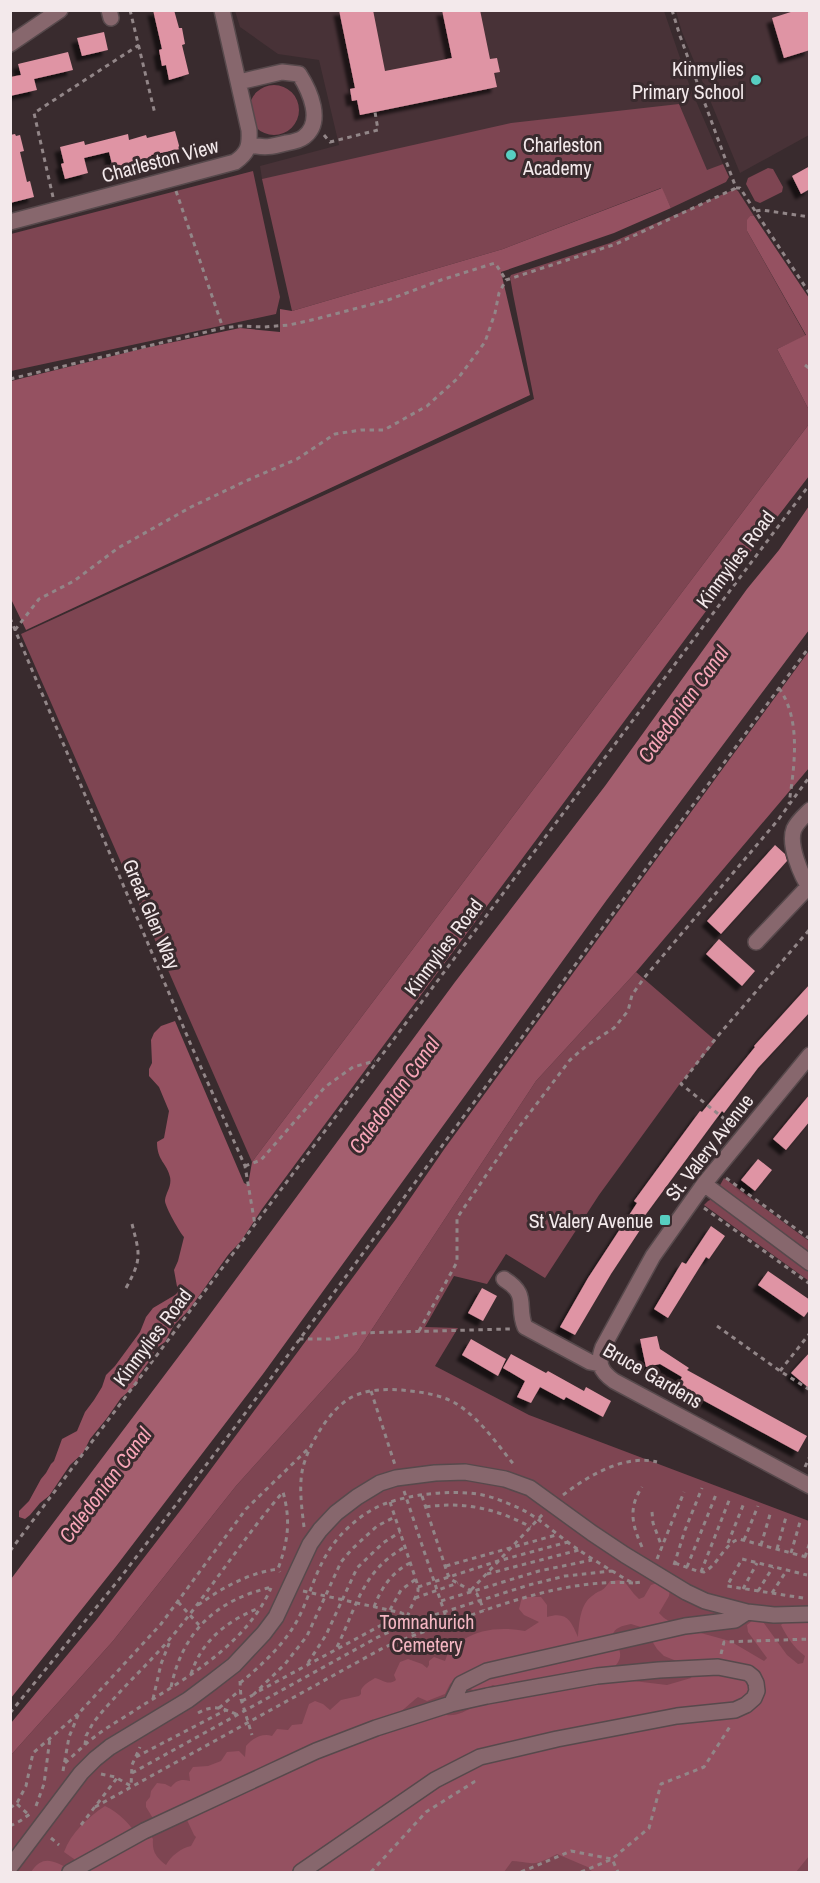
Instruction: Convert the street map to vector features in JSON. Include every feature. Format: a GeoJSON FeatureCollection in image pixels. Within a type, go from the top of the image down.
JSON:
{"type":"FeatureCollection","features":[{"type":"Feature","properties":{"kind":"street"},"geometry":{"type":"LineString","coordinates":[[10,44],[60,10]]}},
{"type":"Feature","properties":{"kind":"street"},"geometry":{"type":"LineString","coordinates":[[222,10],[238,82],[249,130],[250,145],[266,148],[302,139],[312,128],[314,113],[308,88],[299,74],[282,72],[238,82]]}},
{"type":"Feature","properties":{"kind":"street","name":"Charleston View"},"geometry":{"type":"LineString","coordinates":[[10,222],[235,162],[245,155],[250,145]]}},
{"type":"Feature","properties":{"kind":"street"},"geometry":{"type":"LineString","coordinates":[[756,942],[809,887],[793,850],[794,829],[810,810]]}},
{"type":"Feature","properties":{"kind":"street","name":"St. Valery Avenue"},"geometry":{"type":"LineString","coordinates":[[600,1364],[603,1347],[653,1256],[704,1184],[810,1054]]}},
{"type":"Feature","properties":{"kind":"street"},"geometry":{"type":"LineString","coordinates":[[704,1184],[810,1263]]}},
{"type":"Feature","properties":{"kind":"street"},"geometry":{"type":"LineString","coordinates":[[504,1279],[513,1284],[520,1294],[525,1327]]}},
{"type":"Feature","properties":{"kind":"street","name":"Bruce Gardens"},"geometry":{"type":"LineString","coordinates":[[525,1327],[590,1362],[600,1364],[604,1374],[614,1381],[810,1486]]}},
{"type":"Feature","properties":{"kind":"street"},"geometry":{"type":"LineString","coordinates":[[10,1867],[78,1777],[95,1760],[110,1747],[167,1712],[234,1665],[276,1617],[310,1544],[320,1530],[336,1513],[380,1483],[435,1473],[465,1472],[505,1479],[530,1488],[592,1533],[686,1592],[705,1600],[747,1611],[774,1615],[809,1606]]}},
{"type":"Feature","properties":{"kind":"street"},"geometry":{"type":"LineString","coordinates":[[451,1704],[461,1684],[487,1671],[685,1626],[735,1620],[747,1611]]}},
{"type":"Feature","properties":{"kind":"street"},"geometry":{"type":"LineString","coordinates":[[70,1872],[144,1831],[316,1751],[376,1728],[451,1704],[597,1676],[659,1670],[718,1667],[748,1673],[756,1683],[757,1691],[754,1698],[735,1710],[666,1718],[557,1739],[480,1757],[435,1780],[301,1872]]}},
{"type":"Feature","properties":{"kind":"path"},"geometry":{"type":"LineString","coordinates":[[130,10],[155,114]]}},
{"type":"Feature","properties":{"kind":"path"},"geometry":{"type":"LineString","coordinates":[[672,10],[736,188]]}},
{"type":"Feature","properties":{"kind":"path"},"geometry":{"type":"LineString","coordinates":[[56,210],[34,113],[139,45]]}},
{"type":"Feature","properties":{"kind":"path"},"geometry":{"type":"LineString","coordinates":[[313,123],[330,142],[378,130],[375,112]]}},
{"type":"Feature","properties":{"kind":"path"},"geometry":{"type":"LineString","coordinates":[[172,179],[223,328]]}},
{"type":"Feature","properties":{"kind":"path"},"geometry":{"type":"LineString","coordinates":[[15,630],[39,600],[74,581],[118,548],[191,507],[297,459],[335,434],[361,430],[384,430],[427,406],[459,377],[486,342],[499,293],[506,280],[616,244],[740,188],[810,294]]}},
{"type":"Feature","properties":{"kind":"path"},"geometry":{"type":"LineString","coordinates":[[756,211],[810,217]]}},
{"type":"Feature","properties":{"kind":"path"},"geometry":{"type":"LineString","coordinates":[[10,379],[223,328],[289,325],[316,319],[388,300],[495,263],[506,280]]}},
{"type":"Feature","properties":{"kind":"path"},"geometry":{"type":"LineString","coordinates":[[805,365],[810,369]]}},
{"type":"Feature","properties":{"kind":"path","name":"Kinmylies Road"},"geometry":{"type":"LineString","coordinates":[[10,1551],[375,1061],[810,484]]}},
{"type":"Feature","properties":{"kind":"path","name":"Great Glen Way"},"geometry":{"type":"LineString","coordinates":[[10,618],[186,1034],[245,1166],[255,1225]]}},
{"type":"Feature","properties":{"kind":"path"},"geometry":{"type":"LineString","coordinates":[[10,1713],[122,1577],[810,646]]}},
{"type":"Feature","properties":{"kind":"path"},"geometry":{"type":"LineString","coordinates":[[779,688],[785,697],[793,726],[795,764],[789,806]]}},
{"type":"Feature","properties":{"kind":"path"},"geometry":{"type":"LineString","coordinates":[[419,1331],[457,1262],[457,1218],[519,1127],[570,1060],[586,1046],[614,1028],[628,1011],[632,995],[644,978],[789,806],[810,776]]}},
{"type":"Feature","properties":{"kind":"path"},"geometry":{"type":"LineString","coordinates":[[743,1134],[681,1084],[716,1038],[810,929]]}},
{"type":"Feature","properties":{"kind":"path"},"geometry":{"type":"LineString","coordinates":[[245,1166],[261,1160],[325,1087],[353,1067],[375,1061]]}},
{"type":"Feature","properties":{"kind":"path"},"geometry":{"type":"LineString","coordinates":[[715,1170],[810,1239]]}},
{"type":"Feature","properties":{"kind":"path"},"geometry":{"type":"LineString","coordinates":[[693,1200],[810,1284]]}},
{"type":"Feature","properties":{"kind":"path"},"geometry":{"type":"LineString","coordinates":[[126,1288],[139,1258],[132,1224]]}},
{"type":"Feature","properties":{"kind":"path"},"geometry":{"type":"LineString","coordinates":[[717,1326],[810,1390]]}},
{"type":"Feature","properties":{"kind":"path"},"geometry":{"type":"LineString","coordinates":[[299,1339],[330,1339],[358,1333],[525,1327]]}},
{"type":"Feature","properties":{"kind":"path"},"geometry":{"type":"LineString","coordinates":[[780,1371],[810,1333]]}},
{"type":"Feature","properties":{"kind":"path"},"geometry":{"type":"LineString","coordinates":[[370,1391],[448,1623]]}},
{"type":"Feature","properties":{"kind":"path"},"geometry":{"type":"LineString","coordinates":[[304,1528],[302,1473],[314,1439],[337,1409],[351,1398],[370,1391],[414,1391],[436,1395],[453,1402],[477,1420],[518,1470]]}},
{"type":"Feature","properties":{"kind":"path"},"geometry":{"type":"LineString","coordinates":[[10,1808],[17,1803],[26,1786],[33,1753],[79,1713],[148,1640],[246,1509],[310,1448]]}},
{"type":"Feature","properties":{"kind":"path"},"geometry":{"type":"LineString","coordinates":[[642,1487],[633,1505],[633,1524],[643,1548],[661,1575]]}},
{"type":"Feature","properties":{"kind":"path"},"geometry":{"type":"LineString","coordinates":[[95,1807],[383,1648],[413,1634],[537,1594],[597,1583],[633,1582],[661,1575],[675,1563],[702,1488]]}},
{"type":"Feature","properties":{"kind":"path"},"geometry":{"type":"LineString","coordinates":[[661,1575],[662,1547],[684,1491]]}},
{"type":"Feature","properties":{"kind":"path"},"geometry":{"type":"LineString","coordinates":[[85,1745],[86,1736],[93,1722],[190,1615],[252,1528],[283,1492],[289,1531],[278,1569]]}},
{"type":"Feature","properties":{"kind":"path"},"geometry":{"type":"LineString","coordinates":[[240,1683],[275,1650],[292,1630],[328,1551],[340,1536],[371,1511],[390,1502],[453,1492],[495,1498],[524,1510],[594,1560],[633,1582]]}},
{"type":"Feature","properties":{"kind":"path"},"geometry":{"type":"LineString","coordinates":[[687,1567],[717,1492]]}},
{"type":"Feature","properties":{"kind":"path"},"geometry":{"type":"LineString","coordinates":[[422,1496],[449,1576],[477,1594],[484,1610]]}},
{"type":"Feature","properties":{"kind":"path"},"geometry":{"type":"LineString","coordinates":[[700,1572],[730,1498]]}},
{"type":"Feature","properties":{"kind":"path"},"geometry":{"type":"LineString","coordinates":[[242,1701],[336,1649],[406,1614],[418,1587],[390,1502]]}},
{"type":"Feature","properties":{"kind":"path"},"geometry":{"type":"LineString","coordinates":[[725,1550],[744,1503]]}},
{"type":"Feature","properties":{"kind":"path"},"geometry":{"type":"LineString","coordinates":[[426,1507],[461,1505],[482,1507],[531,1527]]}},
{"type":"Feature","properties":{"kind":"path"},"geometry":{"type":"LineString","coordinates":[[744,1540],[758,1506]]}},
{"type":"Feature","properties":{"kind":"path"},"geometry":{"type":"LineString","coordinates":[[761,1545],[771,1511]]}},
{"type":"Feature","properties":{"kind":"path"},"geometry":{"type":"LineString","coordinates":[[652,1512],[653,1523],[662,1547]]}},
{"type":"Feature","properties":{"kind":"path"},"geometry":{"type":"LineString","coordinates":[[777,1549],[786,1516]]}},
{"type":"Feature","properties":{"kind":"path"},"geometry":{"type":"LineString","coordinates":[[253,1695],[298,1649],[341,1562],[377,1526],[395,1517]]}},
{"type":"Feature","properties":{"kind":"path"},"geometry":{"type":"LineString","coordinates":[[791,1553],[800,1522]]}},
{"type":"Feature","properties":{"kind":"path"},"geometry":{"type":"LineString","coordinates":[[306,1665],[326,1635],[357,1568],[383,1543],[400,1532]]}},
{"type":"Feature","properties":{"kind":"path"},"geometry":{"type":"LineString","coordinates":[[446,1566],[558,1534]]}},
{"type":"Feature","properties":{"kind":"path"},"geometry":{"type":"LineString","coordinates":[[675,1563],[700,1572],[711,1568],[735,1540],[744,1540],[807,1558],[810,1542]]}},
{"type":"Feature","properties":{"kind":"path"},"geometry":{"type":"LineString","coordinates":[[418,1587],[568,1542]]}},
{"type":"Feature","properties":{"kind":"path"},"geometry":{"type":"LineString","coordinates":[[336,1649],[369,1577],[405,1547]]}},
{"type":"Feature","properties":{"kind":"path"},"geometry":{"type":"LineString","coordinates":[[485,1575],[579,1550]]}},
{"type":"Feature","properties":{"kind":"path"},"geometry":{"type":"LineString","coordinates":[[807,1575],[742,1559],[727,1586],[772,1593],[809,1606]]}},
{"type":"Feature","properties":{"kind":"path"},"geometry":{"type":"LineString","coordinates":[[441,1601],[539,1571],[594,1560]]}},
{"type":"Feature","properties":{"kind":"path"},"geometry":{"type":"LineString","coordinates":[[374,1607],[388,1580],[410,1563]]}},
{"type":"Feature","properties":{"kind":"path"},"geometry":{"type":"LineString","coordinates":[[743,1589],[757,1563]]}},
{"type":"Feature","properties":{"kind":"path"},"geometry":{"type":"LineString","coordinates":[[758,1591],[772,1567]]}},
{"type":"Feature","properties":{"kind":"path"},"geometry":{"type":"LineString","coordinates":[[278,1569],[291,1586]]}},
{"type":"Feature","properties":{"kind":"path"},"geometry":{"type":"LineString","coordinates":[[194,1608],[228,1585],[278,1569]]}},
{"type":"Feature","properties":{"kind":"path"},"geometry":{"type":"LineString","coordinates":[[772,1593],[787,1570]]}},
{"type":"Feature","properties":{"kind":"path"},"geometry":{"type":"LineString","coordinates":[[132,1773],[378,1637],[410,1623],[565,1576],[612,1571]]}},
{"type":"Feature","properties":{"kind":"path"},"geometry":{"type":"LineString","coordinates":[[390,1610],[401,1590],[416,1579]]}},
{"type":"Feature","properties":{"kind":"path"},"geometry":{"type":"LineString","coordinates":[[415,1598],[458,1583]]}},
{"type":"Feature","properties":{"kind":"path"},"geometry":{"type":"LineString","coordinates":[[167,1712],[175,1669],[181,1653],[199,1625],[225,1606],[257,1591],[291,1586],[310,1593],[406,1614]]}},
{"type":"Feature","properties":{"kind":"path"},"geometry":{"type":"LineString","coordinates":[[64,1764],[114,1723],[171,1688],[231,1642],[261,1608],[271,1588]]}},
{"type":"Feature","properties":{"kind":"path"},"geometry":{"type":"LineString","coordinates":[[178,1602],[199,1625]]}},
{"type":"Feature","properties":{"kind":"path"},"geometry":{"type":"LineString","coordinates":[[191,1674],[208,1641],[232,1622],[261,1608]]}},
{"type":"Feature","properties":{"kind":"path"},"geometry":{"type":"LineString","coordinates":[[406,1614],[416,1641]]}},
{"type":"Feature","properties":{"kind":"path"},"geometry":{"type":"LineString","coordinates":[[153,1699],[161,1664],[171,1637]]}},
{"type":"Feature","properties":{"kind":"path"},"geometry":{"type":"LineString","coordinates":[[724,1642],[810,1639]]}},
{"type":"Feature","properties":{"kind":"path"},"geometry":{"type":"LineString","coordinates":[[245,1652],[240,1690],[244,1712],[252,1735]]}},
{"type":"Feature","properties":{"kind":"path"},"geometry":{"type":"LineString","coordinates":[[219,1708],[240,1690]]}},
{"type":"Feature","properties":{"kind":"path"},"geometry":{"type":"LineString","coordinates":[[194,1715],[208,1707],[219,1708],[238,1715]]}},
{"type":"Feature","properties":{"kind":"path"},"geometry":{"type":"LineString","coordinates":[[581,1872],[612,1859],[649,1828],[662,1784],[704,1767],[742,1707]]}},
{"type":"Feature","properties":{"kind":"path"},"geometry":{"type":"LineString","coordinates":[[135,1758],[226,1710]]}},
{"type":"Feature","properties":{"kind":"path"},"geometry":{"type":"LineString","coordinates":[[62,1778],[69,1737],[79,1713]]}},
{"type":"Feature","properties":{"kind":"path"},"geometry":{"type":"LineString","coordinates":[[131,1786],[135,1758],[147,1735],[143,1726]]}},
{"type":"Feature","properties":{"kind":"path"},"geometry":{"type":"LineString","coordinates":[[10,1826],[28,1815],[40,1799],[50,1738]]}},
{"type":"Feature","properties":{"kind":"path"},"geometry":{"type":"LineString","coordinates":[[78,1777],[102,1774],[117,1778],[131,1786]]}},
{"type":"Feature","properties":{"kind":"path"},"geometry":{"type":"LineString","coordinates":[[81,1825],[117,1778]]}},
{"type":"Feature","properties":{"kind":"path"},"geometry":{"type":"LineString","coordinates":[[371,1872],[426,1812],[474,1782]]}},
{"type":"Feature","properties":{"kind":"path"},"geometry":{"type":"LineString","coordinates":[[521,1872],[572,1851],[612,1859]]}},
{"type":"Feature","properties":{"kind":"path"},"geometry":{"type":"LineString","coordinates":[[612,1859],[618,1872]]}},
{"type":"Feature","properties":{"kind":"shaded area","name":"Charleston Academy"},"geometry":{"type":"Polygon","coordinates":[[[235,11],[664,11],[690,87],[723,164],[708,171],[262,179],[260,166],[339,145],[319,60],[278,54],[240,27],[235,11]]]}},
{"type":"Feature","properties":{"kind":"shaded area","name":"Kinmylies Primary School"},"geometry":{"type":"Polygon","coordinates":[[[676,11],[809,11],[809,135],[740,173],[682,32],[676,11]]]}},
{"type":"Feature","properties":{"kind":"shaded area"},"geometry":{"type":"Polygon","coordinates":[[[662,188],[671,208],[614,233],[501,272],[530,395],[26,630],[11,599],[11,381],[145,348],[240,328],[280,332],[280,309],[292,311],[503,249],[662,188]]]}},
{"type":"Feature","properties":{"kind":"shaded area"},"geometry":{"type":"Polygon","coordinates":[[[750,216],[754,216],[809,298],[809,410],[777,349],[806,335],[747,231],[747,220],[750,216]]]}},
{"type":"Feature","properties":{"kind":"shaded area"},"geometry":{"type":"Polygon","coordinates":[[[809,424],[809,476],[741,564],[262,1209],[241,1241],[228,1255],[189,1310],[174,1325],[165,1342],[155,1349],[151,1359],[139,1375],[137,1384],[121,1398],[90,1439],[83,1453],[70,1465],[49,1496],[25,1519],[19,1517],[19,1511],[29,1501],[54,1461],[62,1439],[77,1431],[85,1412],[102,1387],[106,1375],[140,1332],[146,1317],[153,1308],[178,1292],[174,1270],[184,1237],[165,1203],[170,1177],[160,1158],[157,1142],[164,1138],[169,1111],[159,1087],[149,1076],[152,1063],[151,1040],[154,1033],[161,1026],[175,1021],[244,1183],[248,1185],[252,1162],[809,424]]]}},
{"type":"Feature","properties":{"kind":"shaded area"},"geometry":{"type":"Polygon","coordinates":[[[809,651],[809,768],[636,972],[536,1081],[357,1352],[236,1486],[113,1641],[11,1755],[11,1723],[97,1619],[183,1507],[396,1219],[445,1148],[809,651]]]}},
{"type":"Feature","properties":{"kind":"shaded area"},"geometry":{"type":"Polygon","coordinates":[[[610,1581],[624,1581],[639,1599],[644,1597],[651,1585],[657,1583],[670,1590],[659,1613],[665,1619],[686,1622],[697,1632],[730,1641],[764,1661],[767,1658],[748,1632],[747,1625],[753,1620],[761,1619],[787,1655],[798,1664],[803,1663],[805,1656],[791,1642],[781,1625],[788,1618],[809,1617],[809,1856],[796,1872],[592,1872],[590,1868],[557,1854],[535,1863],[512,1861],[504,1872],[31,1872],[35,1866],[44,1861],[70,1869],[76,1865],[74,1859],[64,1852],[67,1845],[81,1826],[105,1806],[124,1819],[139,1837],[151,1836],[155,1854],[166,1865],[177,1853],[191,1846],[196,1837],[187,1820],[181,1817],[154,1820],[146,1807],[146,1802],[157,1783],[171,1787],[179,1781],[190,1781],[189,1773],[193,1767],[208,1766],[221,1761],[227,1752],[239,1751],[245,1757],[246,1746],[255,1739],[265,1735],[272,1736],[277,1729],[288,1730],[292,1725],[302,1724],[309,1704],[315,1701],[330,1710],[341,1700],[359,1696],[363,1686],[375,1678],[388,1683],[393,1682],[396,1680],[394,1675],[400,1662],[408,1659],[427,1668],[429,1661],[434,1657],[445,1661],[448,1653],[459,1643],[477,1633],[501,1629],[525,1631],[539,1622],[524,1615],[519,1609],[522,1597],[541,1597],[547,1605],[547,1617],[564,1616],[573,1626],[578,1637],[585,1604],[610,1581]],[[631,1624],[619,1627],[613,1633],[620,1657],[615,1667],[598,1682],[607,1683],[617,1679],[667,1685],[691,1678],[693,1673],[679,1662],[664,1656],[657,1649],[644,1628],[631,1624]],[[459,1676],[450,1684],[445,1694],[427,1701],[418,1697],[395,1715],[457,1714],[473,1707],[501,1689],[493,1685],[474,1690],[467,1686],[459,1676]]]}},
{"type":"Feature","properties":{"kind":"green space"},"geometry":{"type":"Polygon","coordinates":[[[269,85],[279,85],[292,92],[299,105],[299,115],[292,128],[279,135],[269,135],[260,131],[253,124],[249,115],[249,105],[253,96],[260,89],[269,85]]]}},
{"type":"Feature","properties":{"kind":"green space"},"geometry":{"type":"Polygon","coordinates":[[[679,104],[707,170],[723,164],[729,177],[726,182],[671,208],[661,188],[503,249],[292,311],[262,179],[511,123],[679,104]]]}},
{"type":"Feature","properties":{"kind":"green space"},"geometry":{"type":"Polygon","coordinates":[[[768,168],[773,169],[783,187],[782,192],[760,203],[755,201],[746,184],[748,178],[768,168]]]}},
{"type":"Feature","properties":{"kind":"green space"},"geometry":{"type":"Polygon","coordinates":[[[253,171],[280,297],[276,314],[11,371],[11,234],[253,171]]]}},
{"type":"Feature","properties":{"kind":"green space"},"geometry":{"type":"Polygon","coordinates":[[[735,189],[754,216],[750,216],[747,231],[806,336],[777,349],[809,410],[809,424],[252,1162],[21,634],[534,399],[511,275],[610,243],[735,189]]]}},
{"type":"Feature","properties":{"kind":"green space","name":"Tomnahurich Cemetery"},"geometry":{"type":"Polygon","coordinates":[[[636,972],[716,1041],[679,1085],[599,1195],[545,1278],[506,1254],[487,1284],[454,1276],[425,1327],[458,1328],[435,1366],[529,1415],[809,1521],[809,1872],[11,1872],[11,1755],[113,1641],[236,1486],[357,1352],[536,1081],[636,972]]]}},
{"type":"Feature","properties":{"kind":"green space"},"geometry":{"type":"Polygon","coordinates":[[[724,1178],[809,1241],[809,1254],[719,1187],[724,1178]]]}},
{"type":"Feature","properties":{"kind":"green space"},"geometry":{"type":"Polygon","coordinates":[[[712,1199],[809,1268],[809,1281],[704,1205],[712,1199]]]}},
{"type":"Feature","properties":{"kind":"water","name":"Caledonian Canal"},"geometry":{"type":"Polygon","coordinates":[[[809,506],[809,630],[606,901],[263,1374],[117,1565],[11,1698],[11,1579],[191,1340],[455,982],[605,786],[809,506]]]}},
{"type":"Feature","properties":{"kind":"building"},"geometry":{"type":"Polygon","coordinates":[[[153,10],[174,10],[179,28],[182,28],[185,44],[182,45],[189,74],[169,80],[166,65],[162,66],[159,50],[162,49],[153,10]]]}},
{"type":"Feature","properties":{"kind":"building"},"geometry":{"type":"Polygon","coordinates":[[[339,10],[373,10],[385,71],[452,58],[442,10],[480,10],[490,59],[497,58],[500,72],[494,73],[497,87],[360,115],[357,100],[352,101],[350,89],[355,88],[339,10]]]}},
{"type":"Feature","properties":{"kind":"building"},"geometry":{"type":"Polygon","coordinates":[[[797,10],[808,10],[810,16],[810,50],[784,58],[772,18],[797,10]]]}},
{"type":"Feature","properties":{"kind":"building"},"geometry":{"type":"Polygon","coordinates":[[[104,32],[108,50],[82,56],[77,38],[104,32]]]}},
{"type":"Feature","properties":{"kind":"building"},"geometry":{"type":"Polygon","coordinates":[[[68,52],[73,70],[34,79],[37,90],[10,96],[10,77],[21,75],[18,64],[68,52]]]}},
{"type":"Feature","properties":{"kind":"building"},"geometry":{"type":"Polygon","coordinates":[[[175,131],[180,149],[151,155],[152,158],[113,168],[109,152],[84,158],[88,173],[65,179],[60,147],[84,141],[85,145],[128,134],[129,140],[175,131]]]}},
{"type":"Feature","properties":{"kind":"building"},"geometry":{"type":"Polygon","coordinates":[[[10,135],[20,135],[24,151],[20,152],[27,182],[30,181],[34,197],[10,203],[10,135]]]}},
{"type":"Feature","properties":{"kind":"building"},"geometry":{"type":"Polygon","coordinates":[[[810,166],[810,189],[801,194],[792,176],[810,166]]]}},
{"type":"Feature","properties":{"kind":"building"},"geometry":{"type":"Polygon","coordinates":[[[775,845],[785,854],[787,861],[721,934],[707,921],[775,845]]]}},
{"type":"Feature","properties":{"kind":"building"},"geometry":{"type":"Polygon","coordinates":[[[719,939],[755,971],[742,986],[706,954],[719,939]]]}},
{"type":"Feature","properties":{"kind":"building"},"geometry":{"type":"Polygon","coordinates":[[[810,984],[810,1012],[758,1068],[724,1113],[722,1111],[638,1225],[642,1227],[575,1335],[560,1327],[588,1278],[637,1203],[634,1201],[700,1111],[702,1112],[754,1046],[810,984]]]}},
{"type":"Feature","properties":{"kind":"building"},"geometry":{"type":"Polygon","coordinates":[[[810,1094],[810,1121],[786,1150],[773,1139],[810,1094]]]}},
{"type":"Feature","properties":{"kind":"building"},"geometry":{"type":"Polygon","coordinates":[[[758,1159],[772,1170],[755,1191],[741,1180],[758,1159]]]}},
{"type":"Feature","properties":{"kind":"building"},"geometry":{"type":"Polygon","coordinates":[[[711,1226],[725,1236],[709,1259],[706,1257],[668,1318],[654,1309],[682,1262],[686,1264],[711,1226]]]}},
{"type":"Feature","properties":{"kind":"building"},"geometry":{"type":"Polygon","coordinates":[[[768,1271],[810,1300],[810,1309],[804,1317],[758,1285],[768,1271]]]}},
{"type":"Feature","properties":{"kind":"building"},"geometry":{"type":"Polygon","coordinates":[[[482,1288],[497,1296],[483,1321],[468,1313],[482,1288]]]}},
{"type":"Feature","properties":{"kind":"building"},"geometry":{"type":"Polygon","coordinates":[[[657,1336],[660,1349],[689,1368],[687,1370],[807,1436],[798,1452],[677,1386],[682,1377],[660,1364],[646,1367],[640,1339],[657,1336]]]}},
{"type":"Feature","properties":{"kind":"building"},"geometry":{"type":"Polygon","coordinates":[[[471,1339],[506,1359],[498,1376],[462,1355],[471,1339]]]}},
{"type":"Feature","properties":{"kind":"building"},"geometry":{"type":"Polygon","coordinates":[[[810,1352],[810,1389],[791,1373],[810,1352]]]}},
{"type":"Feature","properties":{"kind":"building"},"geometry":{"type":"Polygon","coordinates":[[[511,1354],[584,1391],[586,1387],[611,1401],[603,1417],[566,1397],[564,1400],[540,1387],[531,1403],[517,1397],[525,1381],[503,1368],[511,1354]]]}},
{"type":"Feature","properties":{"kind":"place","name":"Kinmylies Primary School"},"geometry":{"type":"Point","coordinates":[756,80]}},
{"type":"Feature","properties":{"kind":"place","name":"Charleston Academy"},"geometry":{"type":"Point","coordinates":[511,155]}},
{"type":"Feature","properties":{"kind":"place","name":"St Valery Avenue"},"geometry":{"type":"Point","coordinates":[665,1220]}}]}
